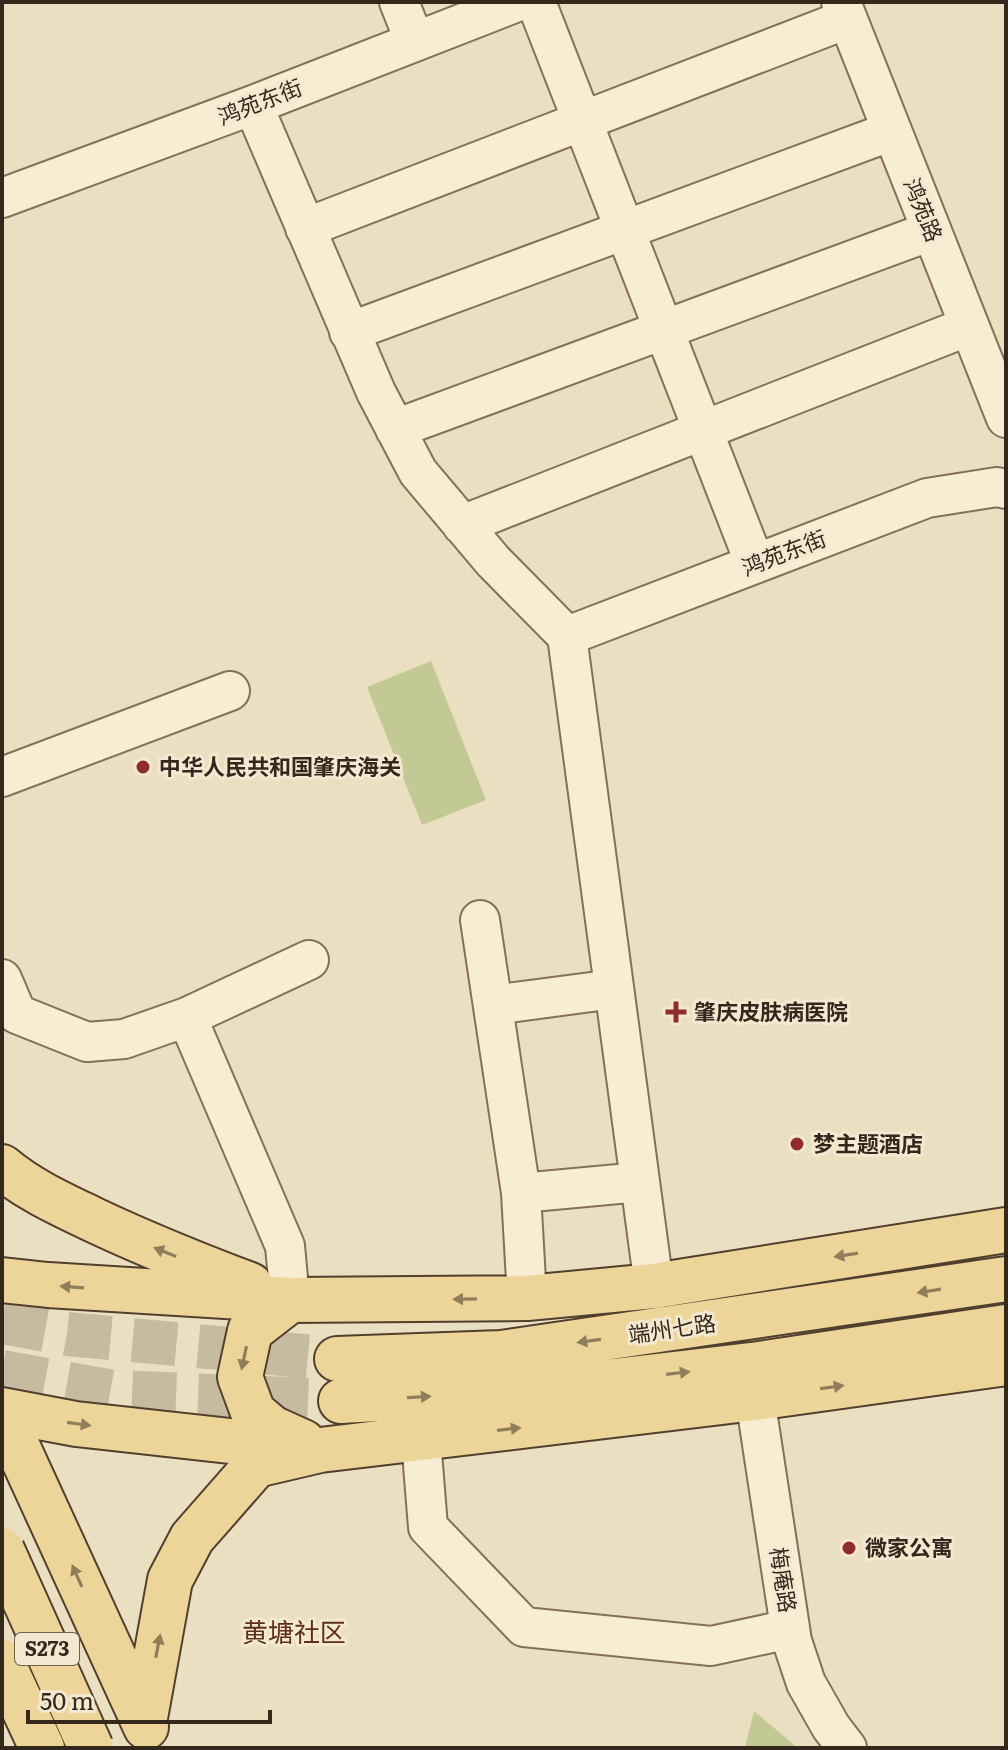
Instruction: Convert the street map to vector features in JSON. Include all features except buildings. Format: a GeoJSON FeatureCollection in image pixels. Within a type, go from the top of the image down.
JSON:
{"type":"FeatureCollection","features":[{"type":"Feature","properties":{"kind":"main road"},"geometry":{"type":"LineString","coordinates":[[2,1167],[65,1207],[144,1244],[290,1300]]}},
{"type":"Feature","properties":{"kind":"main road"},"geometry":{"type":"LineString","coordinates":[[2,1280],[290,1300],[527,1298],[654,1286],[1006,1230]]}},
{"type":"Feature","properties":{"kind":"main road","name":"端州七路"},"geometry":{"type":"LineString","coordinates":[[1006,1279],[501,1353],[339,1380],[537,1390],[759,1364],[1006,1327]]}},
{"type":"Feature","properties":{"kind":"main road"},"geometry":{"type":"LineString","coordinates":[[290,1300],[250,1331],[240,1377],[253,1412],[272,1428],[320,1450]]}},
{"type":"Feature","properties":{"kind":"main road"},"geometry":{"type":"LineString","coordinates":[[150,1736],[170,1580],[192,1538],[256,1465],[320,1450],[755,1398],[1006,1363]]}},
{"type":"Feature","properties":{"kind":"main road"},"geometry":{"type":"LineString","coordinates":[[2,1412],[76,1424],[320,1450]]}},
{"type":"Feature","properties":{"kind":"main road"},"geometry":{"type":"LineString","coordinates":[[2,1412],[150,1736]]}},
{"type":"Feature","properties":{"kind":"main road","name":"S273"},"geometry":{"type":"LineString","coordinates":[[2,1550],[91,1748]]}},
{"type":"Feature","properties":{"kind":"main road","name":"S273"},"geometry":{"type":"LineString","coordinates":[[2,1662],[42,1748]]}},
{"type":"Feature","properties":{"kind":"main road"},"geometry":{"type":"LineString","coordinates":[[23,1748],[56,1721],[94,1710],[150,1736]]}},
{"type":"Feature","properties":{"kind":"street"},"geometry":{"type":"LineString","coordinates":[[399,2],[415,42]]}},
{"type":"Feature","properties":{"kind":"street"},"geometry":{"type":"LineString","coordinates":[[513,4],[583,121],[755,564]]}},
{"type":"Feature","properties":{"kind":"street","name":"鸿苑东街"},"geometry":{"type":"LineString","coordinates":[[3,196],[253,105],[513,4]]}},
{"type":"Feature","properties":{"kind":"street"},"geometry":{"type":"LineString","coordinates":[[305,228],[583,121],[844,10]]}},
{"type":"Feature","properties":{"kind":"street","name":"鸿苑路"},"geometry":{"type":"LineString","coordinates":[[844,10],[1006,418]]}},
{"type":"Feature","properties":{"kind":"street"},"geometry":{"type":"LineString","coordinates":[[253,105],[349,332],[418,472],[493,561],[567,636],[654,1286]]}},
{"type":"Feature","properties":{"kind":"street"},"geometry":{"type":"LineString","coordinates":[[349,332],[892,131]]}},
{"type":"Feature","properties":{"kind":"street"},"geometry":{"type":"LineString","coordinates":[[395,429],[931,231]]}},
{"type":"Feature","properties":{"kind":"street"},"geometry":{"type":"LineString","coordinates":[[462,525],[969,326]]}},
{"type":"Feature","properties":{"kind":"street","name":"鸿苑东街"},"geometry":{"type":"LineString","coordinates":[[567,636],[927,498],[997,487],[1006,489]]}},
{"type":"Feature","properties":{"kind":"street"},"geometry":{"type":"LineString","coordinates":[[2,777],[230,691]]}},
{"type":"Feature","properties":{"kind":"street"},"geometry":{"type":"LineString","coordinates":[[480,920],[521,1193],[527,1298]]}},
{"type":"Feature","properties":{"kind":"street"},"geometry":{"type":"LineString","coordinates":[[2,979],[17,1014],[87,1042],[124,1039],[187,1017],[309,960]]}},
{"type":"Feature","properties":{"kind":"street"},"geometry":{"type":"LineString","coordinates":[[493,1005],[614,989]]}},
{"type":"Feature","properties":{"kind":"street"},"geometry":{"type":"LineString","coordinates":[[187,1017],[285,1246],[290,1300]]}},
{"type":"Feature","properties":{"kind":"street"},"geometry":{"type":"LineString","coordinates":[[521,1193],[640,1182]]}},
{"type":"Feature","properties":{"kind":"street","name":"梅庵路"},"geometry":{"type":"LineString","coordinates":[[755,1398],[792,1641],[806,1683],[847,1748]]}},
{"type":"Feature","properties":{"kind":"street"},"geometry":{"type":"LineString","coordinates":[[421,1440],[428,1527],[524,1627],[711,1646],[790,1629]]}},
{"type":"Feature","properties":{"kind":"green space"},"geometry":{"type":"Polygon","coordinates":[[[431,661],[486,800],[422,825],[367,687],[431,661]]]}},
{"type":"Feature","properties":{"kind":"green space"},"geometry":{"type":"Polygon","coordinates":[[[754,1711],[798,1748],[745,1748],[754,1711]]]}},
{"type":"Feature","properties":{"kind":"tunnel"},"geometry":{"type":"LineString","coordinates":[[2,1322],[67,1334],[337,1359]]}},
{"type":"Feature","properties":{"kind":"tunnel"},"geometry":{"type":"LineString","coordinates":[[2,1372],[113,1392],[341,1401]]}},
{"type":"Feature","properties":{"kind":"place","name":"中华人民共和国肇庆海关"},"geometry":{"type":"Point","coordinates":[143,767]}},
{"type":"Feature","properties":{"kind":"place","name":"肇庆皮肤病医院"},"geometry":{"type":"Point","coordinates":[676,1012]}},
{"type":"Feature","properties":{"kind":"place","name":"梦主题酒店"},"geometry":{"type":"Point","coordinates":[797,1144]}},
{"type":"Feature","properties":{"kind":"place","name":"微家公寓"},"geometry":{"type":"Point","coordinates":[849,1548]}},
{"type":"Feature","properties":{"kind":"district","name":"黄塘社区"},"geometry":{"type":"Point","coordinates":[294,1633]}}]}
